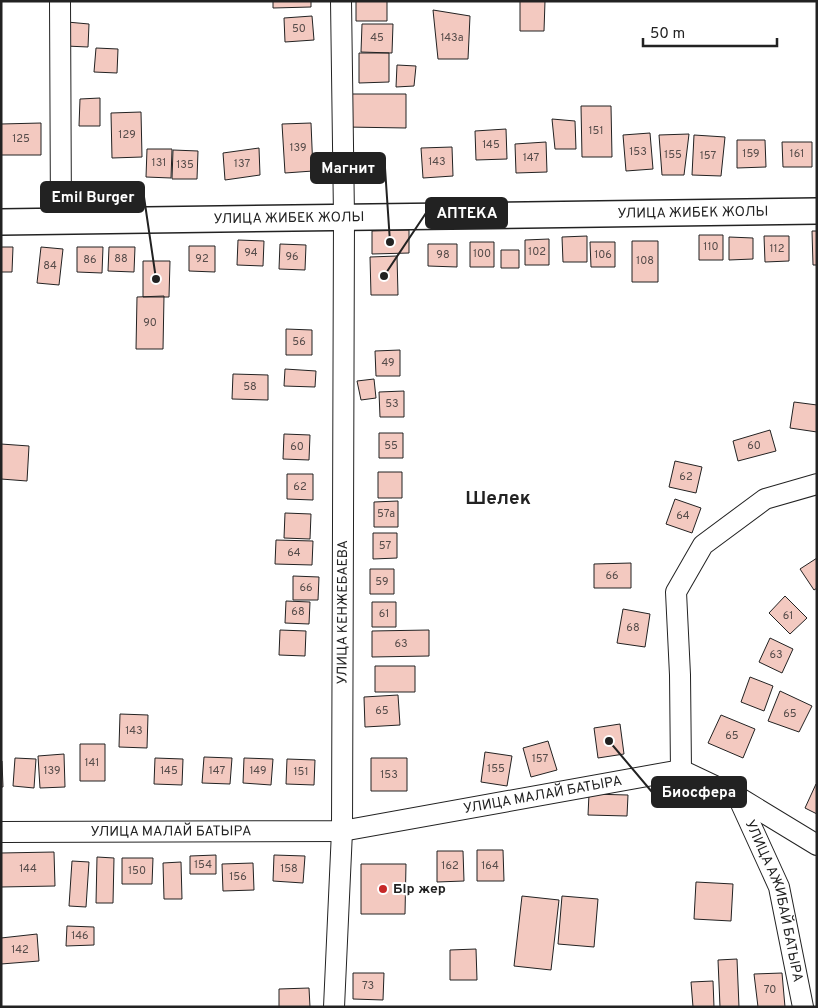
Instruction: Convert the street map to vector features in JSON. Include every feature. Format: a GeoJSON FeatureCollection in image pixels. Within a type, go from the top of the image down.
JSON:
{"type":"FeatureCollection","features":[{"type":"Feature","properties":{"kind":"main road","name":"УЛИЦА ЖИБЕК ЖОЛЫ"},"geometry":{"type":"LineString","coordinates":[[1,222],[817,211]]}},
{"type":"Feature","properties":{"kind":"street"},"geometry":{"type":"LineString","coordinates":[[60,1],[61,221]]}},
{"type":"Feature","properties":{"kind":"street","name":"УЛИЦА КЕНЖЕБАЕВА"},"geometry":{"type":"LineString","coordinates":[[334,1007],[342,831],[344,217],[341,1]]}},
{"type":"Feature","properties":{"kind":"street"},"geometry":{"type":"LineString","coordinates":[[817,484],[765,499],[703,545],[676,592],[680,675],[681,770],[738,797],[817,845]]}},
{"type":"Feature","properties":{"kind":"street","name":"УЛИЦА МАЛАЙ БАТЫРА"},"geometry":{"type":"LineString","coordinates":[[1,832],[342,831],[681,770]]}},
{"type":"Feature","properties":{"kind":"street","name":"УЛИЦА АЖИБАЙ БАТЫРА"},"geometry":{"type":"LineString","coordinates":[[738,797],[779,887],[803,1007]]}},
{"type":"Feature","properties":{"kind":"building"},"geometry":{"type":"Polygon","coordinates":[[[273,1],[311,1],[311,7],[273,8],[273,1]]]}},
{"type":"Feature","properties":{"kind":"building"},"geometry":{"type":"Polygon","coordinates":[[[356,1],[387,1],[387,21],[356,21],[356,1]]]}},
{"type":"Feature","properties":{"kind":"building"},"geometry":{"type":"Polygon","coordinates":[[[520,1],[545,1],[544,31],[520,31],[520,1]]]}},
{"type":"Feature","properties":{"kind":"building"},"geometry":{"type":"Polygon","coordinates":[[[433,10],[470,16],[468,59],[438,59],[433,10]]]}},
{"type":"Feature","properties":{"kind":"building"},"geometry":{"type":"Polygon","coordinates":[[[312,16],[314,40],[285,42],[284,18],[312,16]]]}},
{"type":"Feature","properties":{"kind":"building"},"geometry":{"type":"Polygon","coordinates":[[[67,22],[89,24],[88,47],[66,46],[67,22]]]}},
{"type":"Feature","properties":{"kind":"building"},"geometry":{"type":"Polygon","coordinates":[[[362,24],[393,24],[392,53],[361,52],[362,24]]]}},
{"type":"Feature","properties":{"kind":"building"},"geometry":{"type":"Polygon","coordinates":[[[96,48],[118,49],[117,73],[94,72],[96,48]]]}},
{"type":"Feature","properties":{"kind":"building"},"geometry":{"type":"Polygon","coordinates":[[[359,53],[389,53],[389,82],[359,83],[359,53]]]}},
{"type":"Feature","properties":{"kind":"building"},"geometry":{"type":"Polygon","coordinates":[[[397,65],[416,66],[414,86],[396,87],[397,65]]]}},
{"type":"Feature","properties":{"kind":"building"},"geometry":{"type":"Polygon","coordinates":[[[346,94],[406,94],[406,128],[346,127],[346,94]]]}},
{"type":"Feature","properties":{"kind":"building"},"geometry":{"type":"Polygon","coordinates":[[[100,98],[100,126],[79,126],[80,99],[100,98]]]}},
{"type":"Feature","properties":{"kind":"building"},"geometry":{"type":"Polygon","coordinates":[[[581,106],[611,106],[612,157],[582,157],[581,106]]]}},
{"type":"Feature","properties":{"kind":"building"},"geometry":{"type":"Polygon","coordinates":[[[141,112],[142,157],[112,158],[111,113],[141,112]]]}},
{"type":"Feature","properties":{"kind":"building"},"geometry":{"type":"Polygon","coordinates":[[[552,119],[575,121],[576,149],[555,149],[552,119]]]}},
{"type":"Feature","properties":{"kind":"building"},"geometry":{"type":"Polygon","coordinates":[[[41,123],[41,155],[1,155],[1,124],[41,123]]]}},
{"type":"Feature","properties":{"kind":"building"},"geometry":{"type":"Polygon","coordinates":[[[311,123],[313,171],[285,173],[282,124],[311,123]]]}},
{"type":"Feature","properties":{"kind":"building"},"geometry":{"type":"Polygon","coordinates":[[[506,129],[507,159],[476,160],[475,131],[506,129]]]}},
{"type":"Feature","properties":{"kind":"building"},"geometry":{"type":"Polygon","coordinates":[[[650,133],[653,169],[626,171],[623,135],[650,133]]]}},
{"type":"Feature","properties":{"kind":"building"},"geometry":{"type":"Polygon","coordinates":[[[689,134],[684,175],[662,175],[659,135],[689,134]]]}},
{"type":"Feature","properties":{"kind":"building"},"geometry":{"type":"Polygon","coordinates":[[[694,135],[725,137],[721,176],[692,175],[694,135]]]}},
{"type":"Feature","properties":{"kind":"building"},"geometry":{"type":"Polygon","coordinates":[[[737,140],[765,140],[766,167],[737,168],[737,140]]]}},
{"type":"Feature","properties":{"kind":"building"},"geometry":{"type":"Polygon","coordinates":[[[546,142],[547,172],[516,173],[515,144],[546,142]]]}},
{"type":"Feature","properties":{"kind":"building"},"geometry":{"type":"Polygon","coordinates":[[[782,142],[812,142],[812,167],[783,167],[782,142]]]}},
{"type":"Feature","properties":{"kind":"building"},"geometry":{"type":"Polygon","coordinates":[[[452,147],[453,176],[423,178],[421,148],[452,147]]]}},
{"type":"Feature","properties":{"kind":"building"},"geometry":{"type":"Polygon","coordinates":[[[259,148],[260,175],[225,180],[223,153],[259,148]]]}},
{"type":"Feature","properties":{"kind":"building"},"geometry":{"type":"Polygon","coordinates":[[[147,149],[172,149],[171,178],[146,177],[147,149]]]}},
{"type":"Feature","properties":{"kind":"building"},"geometry":{"type":"Polygon","coordinates":[[[173,150],[198,151],[197,179],[172,179],[173,150]]]}},
{"type":"Feature","properties":{"kind":"building"},"geometry":{"type":"Polygon","coordinates":[[[409,230],[409,253],[372,254],[372,231],[409,230]]]}},
{"type":"Feature","properties":{"kind":"building"},"geometry":{"type":"Polygon","coordinates":[[[812,231],[817,231],[817,265],[813,265],[812,231]]]}},
{"type":"Feature","properties":{"kind":"building"},"geometry":{"type":"Polygon","coordinates":[[[699,235],[723,235],[723,260],[699,260],[699,235]]]}},
{"type":"Feature","properties":{"kind":"building"},"geometry":{"type":"Polygon","coordinates":[[[587,236],[587,262],[563,262],[562,237],[587,236]]]}},
{"type":"Feature","properties":{"kind":"building"},"geometry":{"type":"Polygon","coordinates":[[[764,236],[789,236],[789,261],[765,262],[764,236]]]}},
{"type":"Feature","properties":{"kind":"building"},"geometry":{"type":"Polygon","coordinates":[[[729,237],[753,238],[753,259],[729,260],[729,237]]]}},
{"type":"Feature","properties":{"kind":"building"},"geometry":{"type":"Polygon","coordinates":[[[549,239],[549,265],[525,265],[525,240],[549,239]]]}},
{"type":"Feature","properties":{"kind":"building"},"geometry":{"type":"Polygon","coordinates":[[[238,240],[264,241],[263,266],[237,265],[238,240]]]}},
{"type":"Feature","properties":{"kind":"building"},"geometry":{"type":"Polygon","coordinates":[[[632,241],[658,241],[658,282],[632,282],[632,241]]]}},
{"type":"Feature","properties":{"kind":"building"},"geometry":{"type":"Polygon","coordinates":[[[470,242],[494,242],[494,267],[470,267],[470,242]]]}},
{"type":"Feature","properties":{"kind":"building"},"geometry":{"type":"Polygon","coordinates":[[[590,242],[615,242],[615,267],[591,267],[590,242]]]}},
{"type":"Feature","properties":{"kind":"building"},"geometry":{"type":"Polygon","coordinates":[[[280,244],[306,245],[305,270],[279,269],[280,244]]]}},
{"type":"Feature","properties":{"kind":"building"},"geometry":{"type":"Polygon","coordinates":[[[428,244],[457,244],[457,267],[428,266],[428,244]]]}},
{"type":"Feature","properties":{"kind":"building"},"geometry":{"type":"Polygon","coordinates":[[[189,246],[215,246],[215,272],[189,271],[189,246]]]}},
{"type":"Feature","properties":{"kind":"building"},"geometry":{"type":"Polygon","coordinates":[[[1,247],[13,247],[12,272],[1,272],[1,247]]]}},
{"type":"Feature","properties":{"kind":"building"},"geometry":{"type":"Polygon","coordinates":[[[41,247],[63,249],[59,285],[37,283],[41,247]]]}},
{"type":"Feature","properties":{"kind":"building"},"geometry":{"type":"Polygon","coordinates":[[[77,247],[103,247],[102,273],[77,272],[77,247]]]}},
{"type":"Feature","properties":{"kind":"building"},"geometry":{"type":"Polygon","coordinates":[[[109,247],[135,247],[134,272],[108,271],[109,247]]]}},
{"type":"Feature","properties":{"kind":"building"},"geometry":{"type":"Polygon","coordinates":[[[501,250],[519,250],[519,268],[501,268],[501,250]]]}},
{"type":"Feature","properties":{"kind":"building"},"geometry":{"type":"Polygon","coordinates":[[[397,256],[398,295],[371,295],[370,257],[397,256]]]}},
{"type":"Feature","properties":{"kind":"building"},"geometry":{"type":"Polygon","coordinates":[[[143,261],[170,261],[169,297],[143,297],[143,261]]]}},
{"type":"Feature","properties":{"kind":"building"},"geometry":{"type":"Polygon","coordinates":[[[164,296],[163,349],[136,349],[137,297],[164,296]]]}},
{"type":"Feature","properties":{"kind":"building"},"geometry":{"type":"Polygon","coordinates":[[[286,329],[312,330],[312,355],[286,355],[286,329]]]}},
{"type":"Feature","properties":{"kind":"building"},"geometry":{"type":"Polygon","coordinates":[[[400,350],[400,376],[376,376],[375,351],[400,350]]]}},
{"type":"Feature","properties":{"kind":"building"},"geometry":{"type":"Polygon","coordinates":[[[285,369],[316,371],[315,387],[284,386],[285,369]]]}},
{"type":"Feature","properties":{"kind":"building"},"geometry":{"type":"Polygon","coordinates":[[[233,374],[268,375],[268,400],[232,399],[233,374]]]}},
{"type":"Feature","properties":{"kind":"building"},"geometry":{"type":"Polygon","coordinates":[[[374,379],[376,398],[361,400],[357,381],[374,379]]]}},
{"type":"Feature","properties":{"kind":"building"},"geometry":{"type":"Polygon","coordinates":[[[404,391],[404,417],[380,417],[379,392],[404,391]]]}},
{"type":"Feature","properties":{"kind":"building"},"geometry":{"type":"Polygon","coordinates":[[[794,402],[817,405],[817,432],[790,428],[794,402]]]}},
{"type":"Feature","properties":{"kind":"building"},"geometry":{"type":"Polygon","coordinates":[[[770,430],[776,451],[738,461],[733,441],[770,430]]]}},
{"type":"Feature","properties":{"kind":"building"},"geometry":{"type":"Polygon","coordinates":[[[379,433],[403,433],[403,458],[379,458],[379,433]]]}},
{"type":"Feature","properties":{"kind":"building"},"geometry":{"type":"Polygon","coordinates":[[[284,434],[310,435],[309,460],[283,459],[284,434]]]}},
{"type":"Feature","properties":{"kind":"building"},"geometry":{"type":"Polygon","coordinates":[[[1,444],[29,446],[27,481],[1,479],[1,444]]]}},
{"type":"Feature","properties":{"kind":"building"},"geometry":{"type":"Polygon","coordinates":[[[675,461],[702,467],[696,493],[669,487],[675,461]]]}},
{"type":"Feature","properties":{"kind":"building"},"geometry":{"type":"Polygon","coordinates":[[[378,472],[402,472],[402,498],[378,498],[378,472]]]}},
{"type":"Feature","properties":{"kind":"building"},"geometry":{"type":"Polygon","coordinates":[[[287,474],[313,474],[313,500],[287,499],[287,474]]]}},
{"type":"Feature","properties":{"kind":"building"},"geometry":{"type":"Polygon","coordinates":[[[675,499],[701,508],[692,533],[666,524],[675,499]]]}},
{"type":"Feature","properties":{"kind":"building"},"geometry":{"type":"Polygon","coordinates":[[[398,501],[398,527],[374,527],[374,502],[398,501]]]}},
{"type":"Feature","properties":{"kind":"building"},"geometry":{"type":"Polygon","coordinates":[[[285,513],[311,514],[310,539],[284,538],[285,513]]]}},
{"type":"Feature","properties":{"kind":"building"},"geometry":{"type":"Polygon","coordinates":[[[373,533],[397,533],[397,558],[373,559],[373,533]]]}},
{"type":"Feature","properties":{"kind":"building"},"geometry":{"type":"Polygon","coordinates":[[[276,540],[313,541],[312,565],[275,564],[276,540]]]}},
{"type":"Feature","properties":{"kind":"building"},"geometry":{"type":"Polygon","coordinates":[[[817,558],[817,588],[814,590],[800,569],[817,558]]]}},
{"type":"Feature","properties":{"kind":"building"},"geometry":{"type":"Polygon","coordinates":[[[631,563],[631,588],[594,588],[594,564],[631,563]]]}},
{"type":"Feature","properties":{"kind":"building"},"geometry":{"type":"Polygon","coordinates":[[[370,569],[394,569],[394,594],[370,594],[370,569]]]}},
{"type":"Feature","properties":{"kind":"building"},"geometry":{"type":"Polygon","coordinates":[[[293,576],[319,577],[318,600],[293,600],[293,576]]]}},
{"type":"Feature","properties":{"kind":"building"},"geometry":{"type":"Polygon","coordinates":[[[785,596],[807,618],[790,634],[769,613],[785,596]]]}},
{"type":"Feature","properties":{"kind":"building"},"geometry":{"type":"Polygon","coordinates":[[[286,601],[310,602],[309,624],[285,623],[286,601]]]}},
{"type":"Feature","properties":{"kind":"building"},"geometry":{"type":"Polygon","coordinates":[[[372,602],[396,602],[396,627],[372,627],[372,602]]]}},
{"type":"Feature","properties":{"kind":"building"},"geometry":{"type":"Polygon","coordinates":[[[623,609],[650,614],[645,647],[617,643],[623,609]]]}},
{"type":"Feature","properties":{"kind":"building"},"geometry":{"type":"Polygon","coordinates":[[[280,630],[306,631],[305,656],[279,655],[280,630]]]}},
{"type":"Feature","properties":{"kind":"building"},"geometry":{"type":"Polygon","coordinates":[[[429,630],[429,656],[372,657],[372,631],[429,630]]]}},
{"type":"Feature","properties":{"kind":"building"},"geometry":{"type":"Polygon","coordinates":[[[770,638],[793,649],[782,673],[759,662],[770,638]]]}},
{"type":"Feature","properties":{"kind":"building"},"geometry":{"type":"Polygon","coordinates":[[[375,666],[415,666],[415,692],[375,692],[375,666]]]}},
{"type":"Feature","properties":{"kind":"building"},"geometry":{"type":"Polygon","coordinates":[[[750,677],[773,686],[764,711],[741,702],[750,677]]]}},
{"type":"Feature","properties":{"kind":"building"},"geometry":{"type":"Polygon","coordinates":[[[780,691],[812,706],[799,732],[768,721],[780,691]]]}},
{"type":"Feature","properties":{"kind":"building"},"geometry":{"type":"Polygon","coordinates":[[[398,695],[400,725],[365,727],[364,697],[398,695]]]}},
{"type":"Feature","properties":{"kind":"building"},"geometry":{"type":"Polygon","coordinates":[[[120,714],[148,715],[147,748],[119,747],[120,714]]]}},
{"type":"Feature","properties":{"kind":"building"},"geometry":{"type":"Polygon","coordinates":[[[721,715],[755,729],[743,758],[708,743],[721,715]]]}},
{"type":"Feature","properties":{"kind":"building"},"geometry":{"type":"Polygon","coordinates":[[[620,724],[624,754],[598,758],[594,728],[620,724]]]}},
{"type":"Feature","properties":{"kind":"building"},"geometry":{"type":"Polygon","coordinates":[[[548,741],[557,770],[531,777],[523,748],[548,741]]]}},
{"type":"Feature","properties":{"kind":"building"},"geometry":{"type":"Polygon","coordinates":[[[80,744],[105,744],[105,781],[80,781],[80,744]]]}},
{"type":"Feature","properties":{"kind":"building"},"geometry":{"type":"Polygon","coordinates":[[[485,752],[512,756],[507,786],[481,782],[485,752]]]}},
{"type":"Feature","properties":{"kind":"building"},"geometry":{"type":"Polygon","coordinates":[[[64,754],[65,787],[40,788],[38,756],[64,754]]]}},
{"type":"Feature","properties":{"kind":"building"},"geometry":{"type":"Polygon","coordinates":[[[204,757],[232,758],[230,784],[202,783],[204,757]]]}},
{"type":"Feature","properties":{"kind":"building"},"geometry":{"type":"Polygon","coordinates":[[[15,758],[36,759],[34,788],[13,786],[15,758]]]}},
{"type":"Feature","properties":{"kind":"building"},"geometry":{"type":"Polygon","coordinates":[[[155,758],[183,759],[182,785],[154,784],[155,758]]]}},
{"type":"Feature","properties":{"kind":"building"},"geometry":{"type":"Polygon","coordinates":[[[244,758],[273,759],[271,785],[243,783],[244,758]]]}},
{"type":"Feature","properties":{"kind":"building"},"geometry":{"type":"Polygon","coordinates":[[[371,758],[407,758],[407,791],[371,791],[371,758]]]}},
{"type":"Feature","properties":{"kind":"building"},"geometry":{"type":"Polygon","coordinates":[[[287,759],[315,760],[314,785],[286,784],[287,759]]]}},
{"type":"Feature","properties":{"kind":"building"},"geometry":{"type":"Polygon","coordinates":[[[2,761],[3,787],[1,787],[2,761]]]}},
{"type":"Feature","properties":{"kind":"building"},"geometry":{"type":"Polygon","coordinates":[[[817,785],[817,814],[805,808],[817,785]]]}},
{"type":"Feature","properties":{"kind":"building"},"geometry":{"type":"Polygon","coordinates":[[[589,794],[628,795],[627,816],[588,815],[589,794]]]}},
{"type":"Feature","properties":{"kind":"building"},"geometry":{"type":"Polygon","coordinates":[[[477,850],[503,850],[504,881],[477,881],[477,850]]]}},
{"type":"Feature","properties":{"kind":"building"},"geometry":{"type":"Polygon","coordinates":[[[437,851],[463,851],[464,881],[437,882],[437,851]]]}},
{"type":"Feature","properties":{"kind":"building"},"geometry":{"type":"Polygon","coordinates":[[[54,852],[55,886],[1,887],[1,853],[54,852]]]}},
{"type":"Feature","properties":{"kind":"building"},"geometry":{"type":"Polygon","coordinates":[[[216,855],[216,874],[190,874],[190,856],[216,855]]]}},
{"type":"Feature","properties":{"kind":"building"},"geometry":{"type":"Polygon","coordinates":[[[274,855],[305,856],[303,883],[273,881],[274,855]]]}},
{"type":"Feature","properties":{"kind":"building"},"geometry":{"type":"Polygon","coordinates":[[[97,857],[114,858],[113,903],[96,903],[97,857]]]}},
{"type":"Feature","properties":{"kind":"building"},"geometry":{"type":"Polygon","coordinates":[[[122,858],[153,858],[152,884],[122,884],[122,858]]]}},
{"type":"Feature","properties":{"kind":"building"},"geometry":{"type":"Polygon","coordinates":[[[72,861],[89,862],[86,907],[69,906],[72,861]]]}},
{"type":"Feature","properties":{"kind":"building"},"geometry":{"type":"Polygon","coordinates":[[[181,862],[182,899],[164,899],[163,863],[181,862]]]}},
{"type":"Feature","properties":{"kind":"building"},"geometry":{"type":"Polygon","coordinates":[[[253,863],[254,890],[223,891],[222,864],[253,863]]]}},
{"type":"Feature","properties":{"kind":"building","name":"Бір жер"},"geometry":{"type":"Polygon","coordinates":[[[361,864],[406,864],[405,914],[361,914],[361,864]]]}},
{"type":"Feature","properties":{"kind":"building"},"geometry":{"type":"Polygon","coordinates":[[[696,882],[733,884],[731,921],[694,919],[696,882]]]}},
{"type":"Feature","properties":{"kind":"building"},"geometry":{"type":"Polygon","coordinates":[[[522,896],[559,900],[551,970],[514,966],[522,896]]]}},
{"type":"Feature","properties":{"kind":"building"},"geometry":{"type":"Polygon","coordinates":[[[562,896],[598,899],[594,947],[558,944],[562,896]]]}},
{"type":"Feature","properties":{"kind":"building"},"geometry":{"type":"Polygon","coordinates":[[[67,926],[94,927],[94,945],[66,946],[67,926]]]}},
{"type":"Feature","properties":{"kind":"building"},"geometry":{"type":"Polygon","coordinates":[[[37,934],[39,961],[1,964],[1,938],[37,934]]]}},
{"type":"Feature","properties":{"kind":"building"},"geometry":{"type":"Polygon","coordinates":[[[476,949],[477,980],[450,980],[450,950],[476,949]]]}},
{"type":"Feature","properties":{"kind":"building"},"geometry":{"type":"Polygon","coordinates":[[[737,959],[739,1007],[720,1007],[718,960],[737,959]]]}},
{"type":"Feature","properties":{"kind":"building"},"geometry":{"type":"Polygon","coordinates":[[[353,973],[384,973],[383,1000],[353,999],[353,973]]]}},
{"type":"Feature","properties":{"kind":"building"},"geometry":{"type":"Polygon","coordinates":[[[782,973],[785,1007],[758,1007],[754,974],[782,973]]]}},
{"type":"Feature","properties":{"kind":"building"},"geometry":{"type":"Polygon","coordinates":[[[713,981],[714,1007],[693,1007],[691,982],[713,981]]]}},
{"type":"Feature","properties":{"kind":"building"},"geometry":{"type":"Polygon","coordinates":[[[309,988],[310,1007],[279,1007],[279,989],[309,988]]]}},
{"type":"Feature","properties":{"kind":"place","name":"Магнит"},"geometry":{"type":"Point","coordinates":[390,242]}},
{"type":"Feature","properties":{"kind":"place","name":"АПТЕКА"},"geometry":{"type":"Point","coordinates":[384,276]}},
{"type":"Feature","properties":{"kind":"place","name":"Emil Burger"},"geometry":{"type":"Point","coordinates":[156,279]}},
{"type":"Feature","properties":{"kind":"place","name":"Биосфера"},"geometry":{"type":"Point","coordinates":[609,741]}},
{"type":"Feature","properties":{"kind":"place","name":"Бір жер"},"geometry":{"type":"Point","coordinates":[383,889]}},
{"type":"Feature","properties":{"kind":"district","name":"Шелек"},"geometry":{"type":"Point","coordinates":[498,499]}}]}
